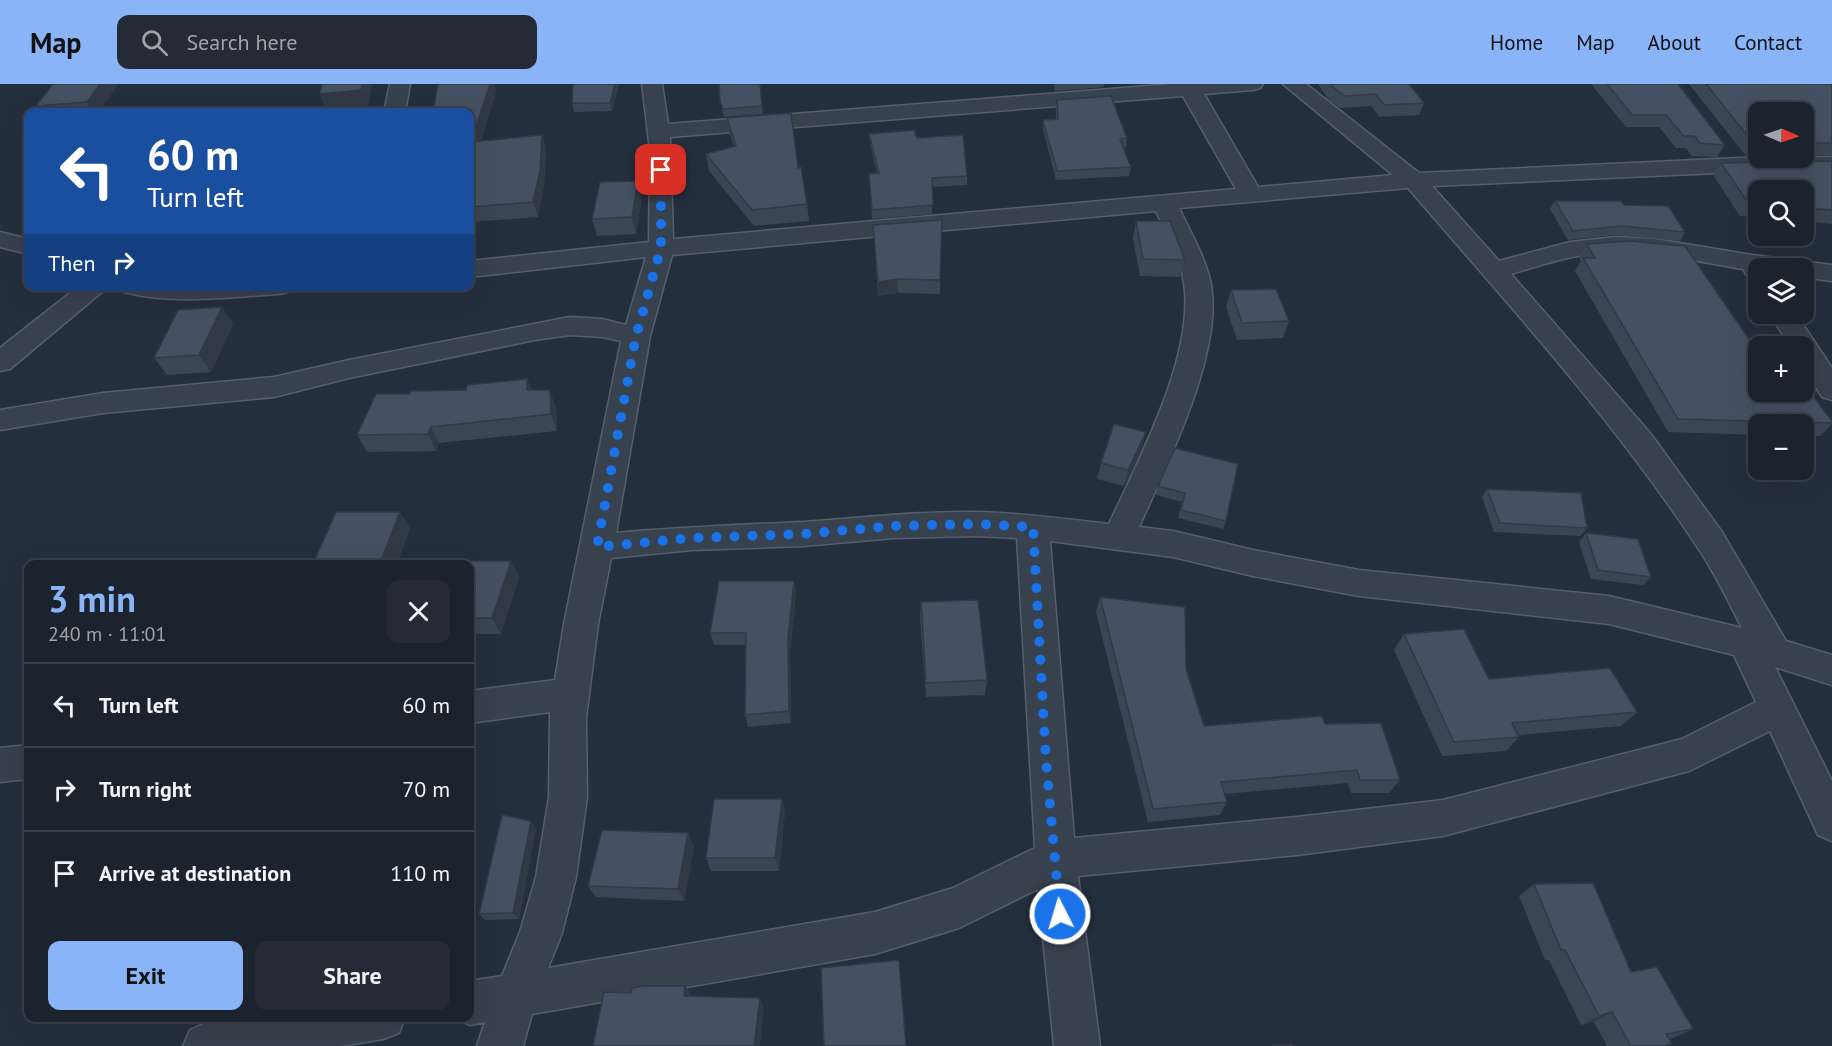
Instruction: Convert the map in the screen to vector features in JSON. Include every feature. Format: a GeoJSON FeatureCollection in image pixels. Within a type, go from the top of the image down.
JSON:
{"type":"FeatureCollection","features":[{"type":"Feature","properties":{"kind":"street"},"geometry":{"type":"LineString","coordinates":[[396,108],[400,84]]}},
{"type":"Feature","properties":{"kind":"street"},"geometry":{"type":"LineString","coordinates":[[500,1046],[515,996],[541,933],[556,877],[568,797],[568,718],[581,624],[636,336],[661,248],[661,150],[652,84]]}},
{"type":"Feature","properties":{"kind":"street"},"geometry":{"type":"LineString","coordinates":[[658,131],[1253,84]]}},
{"type":"Feature","properties":{"kind":"street"},"geometry":{"type":"LineString","coordinates":[[1293,84],[1414,180],[1577,366],[1639,441],[1711,541],[1760,647],[1777,709],[1832,822]]}},
{"type":"Feature","properties":{"kind":"street"},"geometry":{"type":"LineString","coordinates":[[1190,89],[1251,195]]}},
{"type":"Feature","properties":{"kind":"street"},"geometry":{"type":"LineString","coordinates":[[1719,143],[1739,165]]}},
{"type":"Feature","properties":{"kind":"street"},"geometry":{"type":"LineString","coordinates":[[474,269],[661,248],[1414,180],[1739,165],[1832,164]]}},
{"type":"Feature","properties":{"kind":"street"},"geometry":{"type":"LineString","coordinates":[[1118,538],[1165,433],[1194,347],[1199,316],[1198,282],[1166,204]]}},
{"type":"Feature","properties":{"kind":"street"},"geometry":{"type":"LineString","coordinates":[[0,239],[24,246]]}},
{"type":"Feature","properties":{"kind":"street"},"geometry":{"type":"LineString","coordinates":[[1493,271],[1594,246],[1624,244],[1664,248],[1748,266]]}},
{"type":"Feature","properties":{"kind":"street"},"geometry":{"type":"LineString","coordinates":[[1814,271],[1832,273]]}},
{"type":"Feature","properties":{"kind":"street"},"geometry":{"type":"LineString","coordinates":[[0,362],[90,291]]}},
{"type":"Feature","properties":{"kind":"street"},"geometry":{"type":"LineString","coordinates":[[1789,324],[1832,390]]}},
{"type":"Feature","properties":{"kind":"street"},"geometry":{"type":"LineString","coordinates":[[0,420],[103,403],[274,387],[349,369],[570,326],[602,328],[636,336]]}},
{"type":"Feature","properties":{"kind":"street"},"geometry":{"type":"LineString","coordinates":[[597,547],[692,538],[803,534],[894,526],[976,524],[1033,527],[1173,544],[1253,563],[1359,583],[1610,610],[1760,647],[1832,670]]}},
{"type":"Feature","properties":{"kind":"street"},"geometry":{"type":"LineString","coordinates":[[1033,527],[1046,761],[1061,932],[1077,1046]]}},
{"type":"Feature","properties":{"kind":"street"},"geometry":{"type":"LineString","coordinates":[[474,706],[571,694]]}},
{"type":"Feature","properties":{"kind":"street"},"geometry":{"type":"LineString","coordinates":[[474,1002],[875,933],[959,907],[1055,859],[1297,836],[1443,818],[1689,754],[1777,709]]}},
{"type":"Feature","properties":{"kind":"street"},"geometry":{"type":"LineString","coordinates":[[0,765],[24,762]]}},
{"type":"Feature","properties":{"kind":"street"},"geometry":{"type":"LineString","coordinates":[[206,1046],[352,1022]]}},
{"type":"Feature","properties":{"kind":"building"},"geometry":{"type":"Polygon","coordinates":[[[53,84],[100,84],[87,102],[36,106],[53,84]]]}},
{"type":"Feature","properties":{"kind":"building"},"geometry":{"type":"Polygon","coordinates":[[[322,84],[362,84],[361,90],[320,94],[322,84]]]}},
{"type":"Feature","properties":{"kind":"building"},"geometry":{"type":"Polygon","coordinates":[[[438,84],[490,84],[474,133],[474,108],[434,108],[438,84]]]}},
{"type":"Feature","properties":{"kind":"building"},"geometry":{"type":"Polygon","coordinates":[[[573,84],[615,84],[610,103],[572,103],[573,84]]]}},
{"type":"Feature","properties":{"kind":"building"},"geometry":{"type":"Polygon","coordinates":[[[719,84],[760,84],[762,106],[723,109],[719,84]]]}},
{"type":"Feature","properties":{"kind":"building"},"geometry":{"type":"Polygon","coordinates":[[[1331,84],[1409,84],[1424,103],[1385,105],[1375,94],[1344,96],[1331,84]]]}},
{"type":"Feature","properties":{"kind":"building"},"geometry":{"type":"Polygon","coordinates":[[[1607,84],[1678,84],[1725,145],[1700,143],[1694,136],[1684,136],[1666,115],[1632,115],[1607,84]]]}},
{"type":"Feature","properties":{"kind":"building"},"geometry":{"type":"Polygon","coordinates":[[[1706,84],[1832,84],[1832,143],[1814,143],[1814,102],[1748,102],[1748,136],[1706,84]]]}},
{"type":"Feature","properties":{"kind":"building"},"geometry":{"type":"Polygon","coordinates":[[[1111,96],[1127,138],[1120,139],[1131,167],[1057,171],[1043,120],[1058,119],[1057,100],[1111,96]]]}},
{"type":"Feature","properties":{"kind":"building"},"geometry":{"type":"Polygon","coordinates":[[[791,113],[798,168],[801,167],[807,204],[752,210],[706,154],[736,146],[727,118],[791,113]]]}},
{"type":"Feature","properties":{"kind":"building"},"geometry":{"type":"Polygon","coordinates":[[[914,130],[917,138],[963,135],[967,176],[932,178],[933,205],[872,210],[869,174],[879,173],[869,134],[914,130]]]}},
{"type":"Feature","properties":{"kind":"building"},"geometry":{"type":"Polygon","coordinates":[[[542,135],[540,171],[533,202],[474,207],[474,142],[542,135]]]}},
{"type":"Feature","properties":{"kind":"building"},"geometry":{"type":"Polygon","coordinates":[[[1814,161],[1832,161],[1832,210],[1814,209],[1814,180],[1748,180],[1748,203],[1721,163],[1748,163],[1748,168],[1814,168],[1814,161]]]}},
{"type":"Feature","properties":{"kind":"building"},"geometry":{"type":"Polygon","coordinates":[[[638,181],[632,217],[592,219],[600,182],[638,181]]]}},
{"type":"Feature","properties":{"kind":"building"},"geometry":{"type":"Polygon","coordinates":[[[1555,201],[1621,201],[1624,205],[1668,206],[1685,232],[1622,226],[1573,231],[1555,201]]]}},
{"type":"Feature","properties":{"kind":"building"},"geometry":{"type":"Polygon","coordinates":[[[942,220],[940,280],[897,279],[878,282],[873,225],[942,220]]]}},
{"type":"Feature","properties":{"kind":"building"},"geometry":{"type":"Polygon","coordinates":[[[1136,221],[1170,221],[1185,260],[1143,259],[1136,221]]]}},
{"type":"Feature","properties":{"kind":"building"},"geometry":{"type":"Polygon","coordinates":[[[1631,241],[1685,246],[1748,338],[1748,402],[1814,402],[1814,397],[1832,423],[1814,423],[1814,414],[1748,414],[1748,421],[1678,419],[1583,258],[1595,258],[1587,244],[1631,241]]]}},
{"type":"Feature","properties":{"kind":"building"},"geometry":{"type":"Polygon","coordinates":[[[1276,289],[1289,321],[1242,323],[1231,290],[1276,289]]]}},
{"type":"Feature","properties":{"kind":"building"},"geometry":{"type":"Polygon","coordinates":[[[222,307],[199,355],[154,358],[178,310],[222,307]]]}},
{"type":"Feature","properties":{"kind":"building"},"geometry":{"type":"Polygon","coordinates":[[[527,379],[527,390],[550,390],[551,414],[431,427],[428,434],[357,435],[376,394],[466,390],[467,385],[527,379]]]}},
{"type":"Feature","properties":{"kind":"building"},"geometry":{"type":"Polygon","coordinates":[[[1114,424],[1146,432],[1128,470],[1101,463],[1114,424]]]}},
{"type":"Feature","properties":{"kind":"building"},"geometry":{"type":"Polygon","coordinates":[[[1175,448],[1238,464],[1226,521],[1181,510],[1185,493],[1158,486],[1175,448]]]}},
{"type":"Feature","properties":{"kind":"building"},"geometry":{"type":"Polygon","coordinates":[[[1487,489],[1581,493],[1587,528],[1500,523],[1487,489]]]}},
{"type":"Feature","properties":{"kind":"building"},"geometry":{"type":"Polygon","coordinates":[[[336,512],[400,512],[381,560],[315,560],[336,512]]]}},
{"type":"Feature","properties":{"kind":"building"},"geometry":{"type":"Polygon","coordinates":[[[1586,533],[1638,539],[1651,577],[1598,570],[1586,533]]]}},
{"type":"Feature","properties":{"kind":"building"},"geometry":{"type":"Polygon","coordinates":[[[474,561],[511,561],[492,618],[474,618],[474,561]]]}},
{"type":"Feature","properties":{"kind":"building"},"geometry":{"type":"Polygon","coordinates":[[[719,581],[794,581],[788,639],[789,711],[745,715],[746,633],[710,633],[719,581]]]}},
{"type":"Feature","properties":{"kind":"building"},"geometry":{"type":"Polygon","coordinates":[[[1100,597],[1185,607],[1186,669],[1204,726],[1322,716],[1325,724],[1381,723],[1400,780],[1360,780],[1357,770],[1221,782],[1227,802],[1153,809],[1100,597]]]}},
{"type":"Feature","properties":{"kind":"building"},"geometry":{"type":"Polygon","coordinates":[[[978,600],[987,680],[926,683],[921,602],[978,600]]]}},
{"type":"Feature","properties":{"kind":"building"},"geometry":{"type":"Polygon","coordinates":[[[1464,629],[1489,679],[1610,668],[1637,712],[1512,723],[1519,737],[1454,742],[1404,634],[1464,629]]]}},
{"type":"Feature","properties":{"kind":"building"},"geometry":{"type":"Polygon","coordinates":[[[714,799],[782,799],[775,858],[706,858],[714,799]]]}},
{"type":"Feature","properties":{"kind":"building"},"geometry":{"type":"Polygon","coordinates":[[[502,815],[531,821],[513,913],[479,914],[502,815]]]}},
{"type":"Feature","properties":{"kind":"building"},"geometry":{"type":"Polygon","coordinates":[[[602,830],[688,833],[678,889],[588,886],[602,830]]]}},
{"type":"Feature","properties":{"kind":"building"},"geometry":{"type":"Polygon","coordinates":[[[1593,883],[1631,972],[1657,967],[1693,1029],[1666,1034],[1672,1044],[1631,1046],[1612,1012],[1599,1016],[1565,950],[1561,950],[1534,884],[1593,883]]]}},
{"type":"Feature","properties":{"kind":"building"},"geometry":{"type":"Polygon","coordinates":[[[899,960],[906,1046],[824,1046],[821,968],[899,960]]]}},
{"type":"Feature","properties":{"kind":"building"},"geometry":{"type":"Polygon","coordinates":[[[685,986],[684,996],[760,998],[754,1046],[593,1046],[604,992],[631,993],[632,988],[685,986]]]}},
{"type":"Feature","properties":{"kind":"building"},"geometry":{"type":"Polygon","coordinates":[[[1292,1044],[1292,1046],[1268,1046],[1292,1044]]]}},
{"type":"Feature","properties":{"kind":"route"},"geometry":{"type":"LineString","coordinates":[[661,170],[661,248],[636,336],[597,547],[692,538],[803,534],[894,526],[976,524],[1033,527],[1046,761],[1060,914]]}}]}
